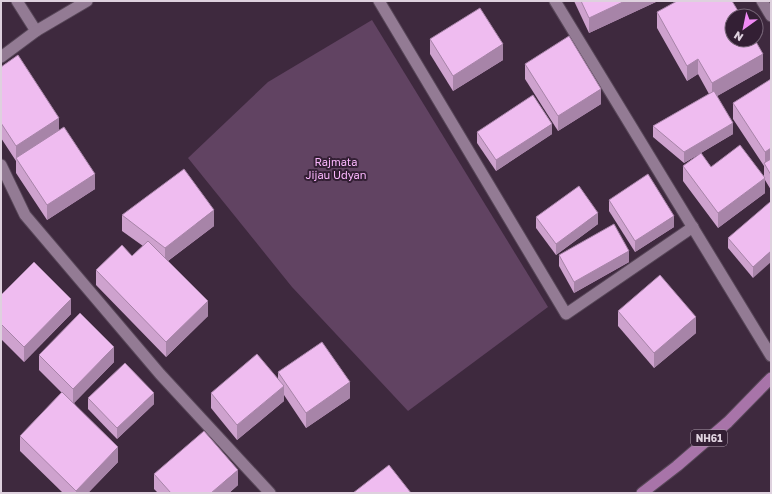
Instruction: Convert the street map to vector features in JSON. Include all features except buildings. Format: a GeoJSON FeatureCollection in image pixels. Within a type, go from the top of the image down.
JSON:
{"type":"FeatureCollection","features":[{"type":"Feature","properties":{"kind":"highway","name":"NH61"},"geometry":{"type":"LineString","coordinates":[[642,493],[678,466],[728,422],[771,378]]}},
{"type":"Feature","properties":{"kind":"street"},"geometry":{"type":"LineString","coordinates":[[17,1],[36,31]]}},
{"type":"Feature","properties":{"kind":"street"},"geometry":{"type":"LineString","coordinates":[[1,57],[36,31],[87,1]]}},
{"type":"Feature","properties":{"kind":"street"},"geometry":{"type":"LineString","coordinates":[[379,1],[566,314],[693,227]]}},
{"type":"Feature","properties":{"kind":"street"},"geometry":{"type":"LineString","coordinates":[[555,1],[771,356]]}},
{"type":"Feature","properties":{"kind":"street"},"geometry":{"type":"LineString","coordinates":[[762,1],[771,16]]}},
{"type":"Feature","properties":{"kind":"street"},"geometry":{"type":"LineString","coordinates":[[1,165],[25,215],[160,374],[270,493]]}},
{"type":"Feature","properties":{"kind":"green space","name":"Rajmata Jijau Udyan"},"geometry":{"type":"Polygon","coordinates":[[[372,20],[548,307],[408,411],[292,287],[188,158],[268,82],[372,20]]]}}]}
